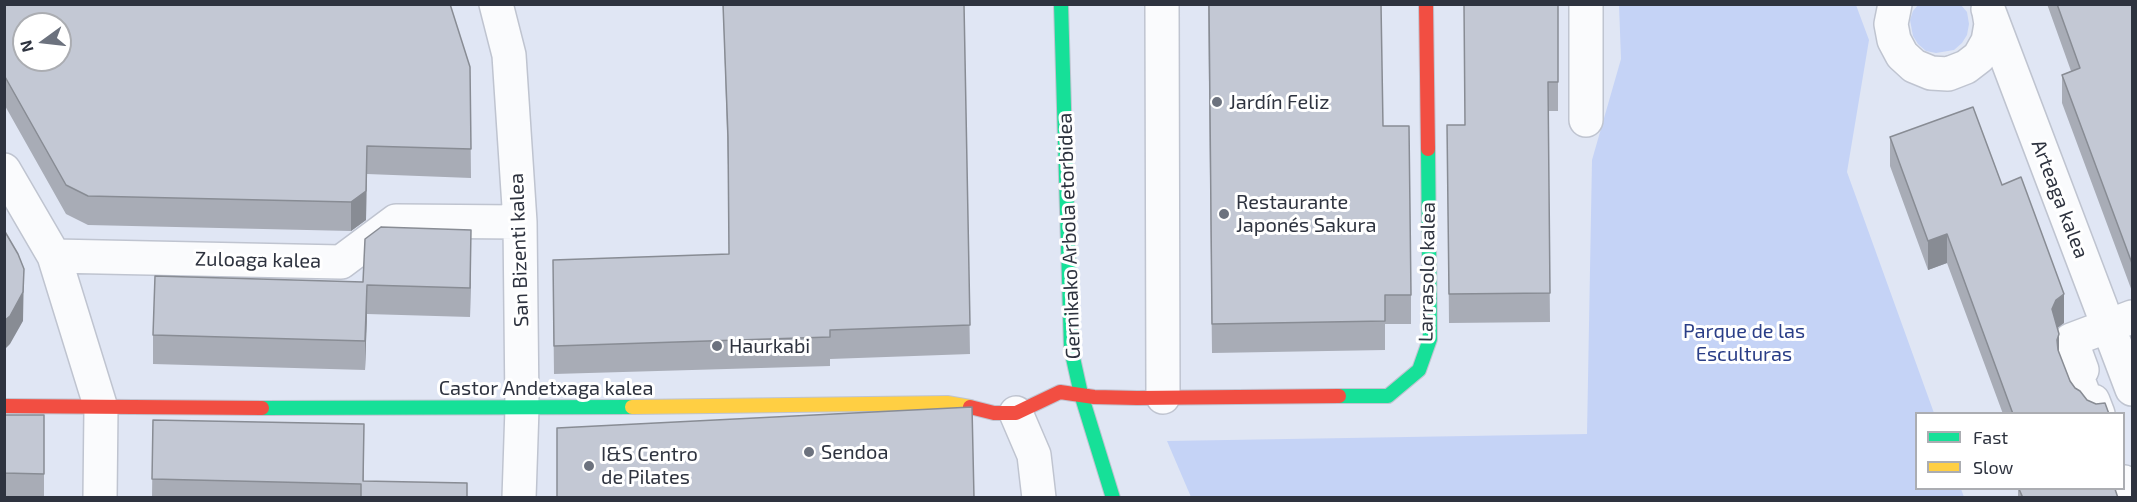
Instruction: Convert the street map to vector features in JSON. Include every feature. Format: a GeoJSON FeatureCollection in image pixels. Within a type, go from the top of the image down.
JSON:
{"type":"FeatureCollection","features":[{"type":"Feature","properties":{"kind":"street","name":"San Bizenti kalea"},"geometry":{"type":"LineString","coordinates":[[496,4],[509,55],[520,222],[522,408],[519,498]]}},
{"type":"Feature","properties":{"kind":"street","name":"Gernikako Arbola etorbidea"},"geometry":{"type":"LineString","coordinates":[[1061,4],[1071,349],[1081,394],[1113,498]]}},
{"type":"Feature","properties":{"kind":"street"},"geometry":{"type":"LineString","coordinates":[[1162,4],[1163,397]]}},
{"type":"Feature","properties":{"kind":"street","name":"Larrasolo kalea"},"geometry":{"type":"LineString","coordinates":[[1081,394],[1094,397],[1388,396],[1419,370],[1430,339],[1426,4]]}},
{"type":"Feature","properties":{"kind":"street"},"geometry":{"type":"LineString","coordinates":[[1586,4],[1586,120]]}},
{"type":"Feature","properties":{"kind":"street"},"geometry":{"type":"LineString","coordinates":[[1895,4],[1891,24],[1894,40],[1902,55],[1914,66],[1931,73],[1948,74],[1966,67],[1979,57],[1988,41],[1991,24],[1987,7]]}},
{"type":"Feature","properties":{"kind":"street","name":"Arteaga kalea"},"geometry":{"type":"LineString","coordinates":[[1987,7],[2121,322],[2133,389]]}},
{"type":"Feature","properties":{"kind":"street"},"geometry":{"type":"LineString","coordinates":[[4,170],[54,256],[101,408],[99,498]]}},
{"type":"Feature","properties":{"kind":"street","name":"Zuloaga kalea"},"geometry":{"type":"LineString","coordinates":[[54,256],[341,262],[396,221],[520,222]]}},
{"type":"Feature","properties":{"kind":"street"},"geometry":{"type":"LineString","coordinates":[[2097,412],[2093,401],[2087,403],[2075,372],[2082,370],[2071,340],[2121,322]]}},
{"type":"Feature","properties":{"kind":"street"},"geometry":{"type":"LineString","coordinates":[[1039,498],[1034,455],[1016,413],[1060,392],[1081,394]]}},
{"type":"Feature","properties":{"kind":"street","name":"Castor Andetxaga kalea"},"geometry":{"type":"LineString","coordinates":[[4,406],[522,408],[946,403],[994,413],[1016,413]]}},
{"type":"Feature","properties":{"kind":"green space","name":"Parque de las Esculturas"},"geometry":{"type":"Polygon","coordinates":[[[1619,5],[1856,5],[1869,40],[1847,172],[1934,412],[1915,412],[1915,490],[1961,490],[1964,497],[1191,497],[1167,441],[1587,434],[1592,160],[1621,59],[1619,5]]]}},
{"type":"Feature","properties":{"kind":"green space"},"geometry":{"type":"Polygon","coordinates":[[[1918,5],[1961,5],[1967,12],[1969,24],[1967,35],[1962,43],[1954,50],[1936,53],[1926,51],[1913,36],[1910,20],[1918,5]]]}},
{"type":"Feature","properties":{"kind":"building"},"geometry":{"type":"Polygon","coordinates":[[[4,4],[450,4],[470,67],[471,149],[367,146],[366,191],[351,202],[88,196],[66,185],[4,75],[4,4]]]}},
{"type":"Feature","properties":{"kind":"building"},"geometry":{"type":"Polygon","coordinates":[[[723,4],[964,4],[970,325],[830,330],[830,337],[554,346],[553,260],[729,254],[728,137],[723,4]]]}},
{"type":"Feature","properties":{"kind":"building"},"geometry":{"type":"Polygon","coordinates":[[[1209,4],[1381,4],[1383,126],[1409,126],[1411,295],[1385,295],[1385,321],[1212,324],[1209,4]]]}},
{"type":"Feature","properties":{"kind":"building"},"geometry":{"type":"Polygon","coordinates":[[[1464,4],[1558,4],[1558,82],[1548,82],[1550,293],[1449,294],[1447,125],[1465,125],[1464,4]]]}},
{"type":"Feature","properties":{"kind":"building"},"geometry":{"type":"Polygon","coordinates":[[[2057,4],[2133,4],[2133,266],[2062,75],[2080,68],[2057,4]]]}},
{"type":"Feature","properties":{"kind":"building"},"geometry":{"type":"Polygon","coordinates":[[[1973,107],[2002,185],[2021,177],[2064,294],[2056,300],[2052,309],[2059,334],[2058,350],[2070,381],[2087,400],[2096,404],[2105,403],[2108,412],[2012,412],[1947,234],[1928,241],[1890,137],[1973,107]]]}},
{"type":"Feature","properties":{"kind":"building"},"geometry":{"type":"Polygon","coordinates":[[[381,227],[471,230],[470,288],[367,285],[365,341],[153,335],[155,276],[363,282],[365,239],[381,227]]]}},
{"type":"Feature","properties":{"kind":"building"},"geometry":{"type":"Polygon","coordinates":[[[4,230],[24,269],[23,292],[10,316],[4,321],[4,230]]]}},
{"type":"Feature","properties":{"kind":"building"},"geometry":{"type":"Polygon","coordinates":[[[972,407],[974,498],[557,498],[557,428],[972,407]]]}},
{"type":"Feature","properties":{"kind":"building"},"geometry":{"type":"Polygon","coordinates":[[[4,415],[44,415],[44,474],[4,473],[4,415]]]}},
{"type":"Feature","properties":{"kind":"building"},"geometry":{"type":"Polygon","coordinates":[[[153,420],[364,424],[363,481],[467,483],[467,498],[361,498],[361,484],[152,479],[153,420]]]}},
{"type":"Feature","properties":{"kind":"building"},"geometry":{"type":"Polygon","coordinates":[[[2019,490],[2115,490],[2118,498],[2023,498],[2019,490]]]}},
{"type":"Feature","properties":{"kind":"traffic: fast"},"geometry":{"type":"LineString","coordinates":[[1061,4],[1071,349],[1081,394],[1113,498]]}},
{"type":"Feature","properties":{"kind":"traffic: fast"},"geometry":{"type":"LineString","coordinates":[[1339,396],[1388,396],[1419,370],[1430,339],[1428,149]]}},
{"type":"Feature","properties":{"kind":"traffic: fast"},"geometry":{"type":"LineString","coordinates":[[262,408],[632,407]]}},
{"type":"Feature","properties":{"kind":"traffic: slow"},"geometry":{"type":"LineString","coordinates":[[632,407],[947,403],[970,407]]}},
{"type":"Feature","properties":{"kind":"traffic: jam"},"geometry":{"type":"LineString","coordinates":[[1426,4],[1428,149]]}},
{"type":"Feature","properties":{"kind":"traffic: jam"},"geometry":{"type":"LineString","coordinates":[[970,407],[994,413],[1016,413],[1060,392],[1094,397],[1137,398],[1339,396]]}},
{"type":"Feature","properties":{"kind":"traffic: jam"},"geometry":{"type":"LineString","coordinates":[[4,406],[262,408]]}},
{"type":"Feature","properties":{"kind":"place","name":"Jardín Feliz"},"geometry":{"type":"Point","coordinates":[1217,102]}},
{"type":"Feature","properties":{"kind":"place","name":"Restaurante Japonés Sakura"},"geometry":{"type":"Point","coordinates":[1224,214]}},
{"type":"Feature","properties":{"kind":"place","name":"Haurkabi"},"geometry":{"type":"Point","coordinates":[717,346]}},
{"type":"Feature","properties":{"kind":"place","name":"Sendoa"},"geometry":{"type":"Point","coordinates":[809,452]}},
{"type":"Feature","properties":{"kind":"place","name":"I&S Centro de Pilates"},"geometry":{"type":"Point","coordinates":[589,466]}}]}
